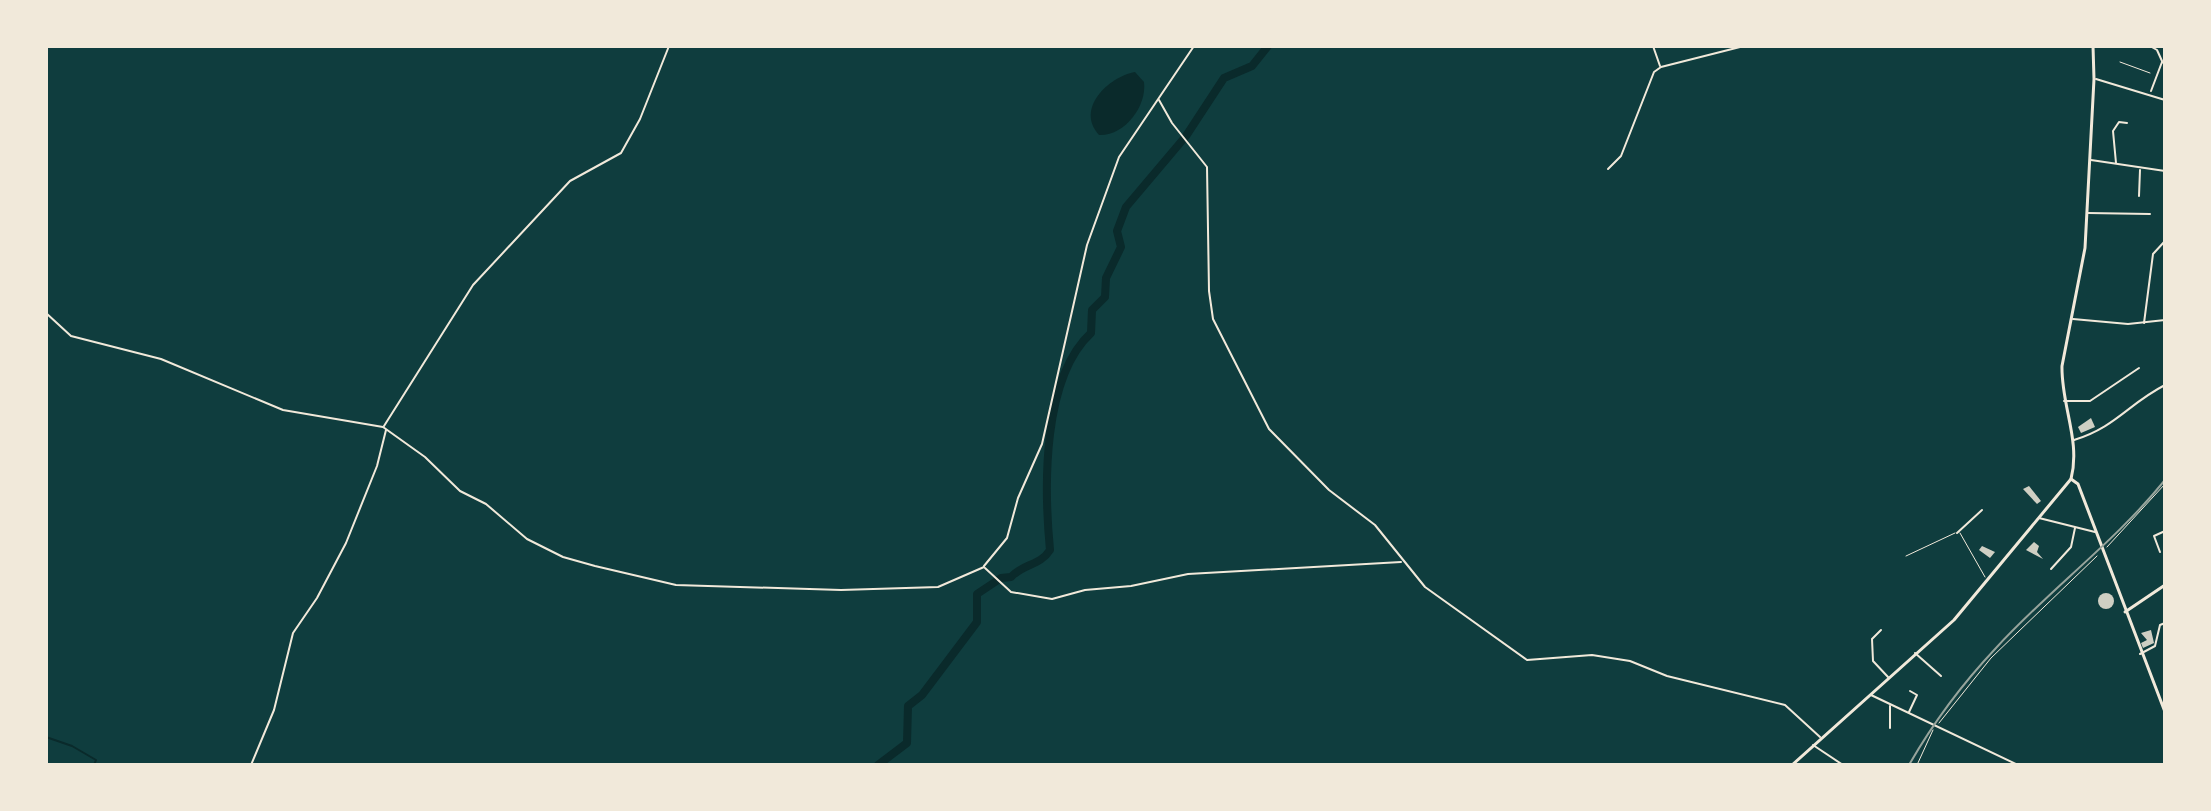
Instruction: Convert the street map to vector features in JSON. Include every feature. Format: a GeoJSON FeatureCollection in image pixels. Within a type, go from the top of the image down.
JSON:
{"type":"FeatureCollection","features":[{"type":"Feature","properties":{"kind":"main road"},"geometry":{"type":"LineString","coordinates":[[1792,765],[1954,620],[2071,479],[2075,457],[2064,401],[2062,366],[2088,213],[2093,46]]}},
{"type":"Feature","properties":{"kind":"main road"},"geometry":{"type":"LineString","coordinates":[[2071,479],[2078,484],[2140,654],[2165,712]]}},
{"type":"Feature","properties":{"kind":"main road"},"geometry":{"type":"LineString","coordinates":[[2125,612],[2165,585]]}},
{"type":"Feature","properties":{"kind":"street"},"geometry":{"type":"LineString","coordinates":[[251,765],[274,710],[293,633],[317,598],[346,543],[377,466],[385,428],[473,285],[570,181],[621,153],[640,119],[669,46]]}},
{"type":"Feature","properties":{"kind":"street"},"geometry":{"type":"LineString","coordinates":[[46,313],[71,336],[161,359],[283,410],[385,428],[425,457],[460,491],[486,504],[538,545],[578,562],[665,583],[791,590],[916,589],[951,583],[984,567],[1007,538],[1020,493],[1042,444],[1087,245],[1119,157],[1194,46]]}},
{"type":"Feature","properties":{"kind":"street"},"geometry":{"type":"LineString","coordinates":[[1653,46],[1661,67]]}},
{"type":"Feature","properties":{"kind":"street"},"geometry":{"type":"LineString","coordinates":[[1608,169],[1621,156],[1652,77],[1661,67],[1744,46]]}},
{"type":"Feature","properties":{"kind":"street"},"geometry":{"type":"LineString","coordinates":[[2150,46],[2157,50],[2163,62],[2151,93]]}},
{"type":"Feature","properties":{"kind":"street"},"geometry":{"type":"LineString","coordinates":[[2094,79],[2164,98]]}},
{"type":"Feature","properties":{"kind":"street"},"geometry":{"type":"LineString","coordinates":[[1159,100],[1180,134],[1204,160],[1210,180],[1209,291],[1216,331],[1269,429],[1329,490],[1375,525],[1402,561],[1433,594],[1527,660],[1592,655],[1630,661],[1667,676],[1785,705],[1820,737]]}},
{"type":"Feature","properties":{"kind":"street"},"geometry":{"type":"LineString","coordinates":[[2116,164],[2113,131],[2119,122],[2127,123]]}},
{"type":"Feature","properties":{"kind":"street"},"geometry":{"type":"LineString","coordinates":[[2090,160],[2165,171]]}},
{"type":"Feature","properties":{"kind":"street"},"geometry":{"type":"LineString","coordinates":[[2140,168],[2139,194],[2145,192]]}},
{"type":"Feature","properties":{"kind":"street"},"geometry":{"type":"LineString","coordinates":[[2088,213],[2150,214]]}},
{"type":"Feature","properties":{"kind":"street"},"geometry":{"type":"LineString","coordinates":[[2144,324],[2153,254],[2165,241]]}},
{"type":"Feature","properties":{"kind":"street"},"geometry":{"type":"LineString","coordinates":[[2072,318],[2144,324],[2165,320]]}},
{"type":"Feature","properties":{"kind":"street"},"geometry":{"type":"LineString","coordinates":[[2131,366],[2133,372]]}},
{"type":"Feature","properties":{"kind":"street"},"geometry":{"type":"LineString","coordinates":[[2064,401],[2090,401],[2139,368]]}},
{"type":"Feature","properties":{"kind":"street"},"geometry":{"type":"LineString","coordinates":[[2073,441],[2115,423],[2135,402],[2165,385]]}},
{"type":"Feature","properties":{"kind":"street"},"geometry":{"type":"LineString","coordinates":[[1957,533],[1982,510]]}},
{"type":"Feature","properties":{"kind":"street"},"geometry":{"type":"LineString","coordinates":[[2037,518],[2096,532]]}},
{"type":"Feature","properties":{"kind":"street"},"geometry":{"type":"LineString","coordinates":[[2051,569],[2071,547],[2076,527]]}},
{"type":"Feature","properties":{"kind":"street"},"geometry":{"type":"LineString","coordinates":[[2160,552],[2154,536],[2165,531]]}},
{"type":"Feature","properties":{"kind":"street"},"geometry":{"type":"LineString","coordinates":[[984,567],[1011,592],[1052,599],[1085,590],[1131,586],[1188,574],[1402,561]]}},
{"type":"Feature","properties":{"kind":"street"},"geometry":{"type":"LineString","coordinates":[[2140,654],[2155,646],[2160,625],[2165,623]]}},
{"type":"Feature","properties":{"kind":"street"},"geometry":{"type":"LineString","coordinates":[[1881,630],[1872,639],[1873,661],[1888,678]]}},
{"type":"Feature","properties":{"kind":"street"},"geometry":{"type":"LineString","coordinates":[[1915,653],[1941,676]]}},
{"type":"Feature","properties":{"kind":"street"},"geometry":{"type":"LineString","coordinates":[[1908,713],[1917,695],[1910,691]]}},
{"type":"Feature","properties":{"kind":"street"},"geometry":{"type":"LineString","coordinates":[[1870,694],[2018,765]]}},
{"type":"Feature","properties":{"kind":"street"},"geometry":{"type":"LineString","coordinates":[[1890,705],[1890,728]]}},
{"type":"Feature","properties":{"kind":"street"},"geometry":{"type":"LineString","coordinates":[[1813,745],[1843,765]]}},
{"type":"Feature","properties":{"kind":"lane"},"geometry":{"type":"LineString","coordinates":[[1906,556],[1957,533],[1963,536],[1974,562],[1986,579]]}},
{"type":"Feature","properties":{"kind":"path"},"geometry":{"type":"LineString","coordinates":[[2120,62],[2156,76]]}},
{"type":"Feature","properties":{"kind":"path"},"geometry":{"type":"LineString","coordinates":[[2107,547],[2165,484]]}},
{"type":"Feature","properties":{"kind":"path"},"geometry":{"type":"LineString","coordinates":[[1917,765],[1933,730],[1979,672],[2098,555]]}},
{"type":"Feature","properties":{"kind":"water"},"geometry":{"type":"Polygon","coordinates":[[[1135,72],[1144,82],[1138,110],[1117,131],[1099,135],[1091,115],[1098,96],[1115,80],[1135,72]]]}},
{"type":"Feature","properties":{"kind":"building"},"geometry":{"type":"Polygon","coordinates":[[[2091,418],[2095,427],[2081,433],[2078,427],[2091,418]]]}},
{"type":"Feature","properties":{"kind":"building"},"geometry":{"type":"Polygon","coordinates":[[[2029,486],[2041,501],[2037,504],[2023,489],[2029,486]]]}},
{"type":"Feature","properties":{"kind":"building"},"geometry":{"type":"Polygon","coordinates":[[[2034,542],[2039,546],[2037,552],[2043,559],[2026,550],[2034,542]]]}},
{"type":"Feature","properties":{"kind":"building"},"geometry":{"type":"Polygon","coordinates":[[[1982,546],[1995,552],[1990,558],[1979,550],[1982,546]]]}},
{"type":"Feature","properties":{"kind":"building"},"geometry":{"type":"Polygon","coordinates":[[[2103,593],[2109,593],[2114,601],[2112,607],[2103,609],[2098,604],[2098,598],[2103,593]]]}},
{"type":"Feature","properties":{"kind":"building"},"geometry":{"type":"Polygon","coordinates":[[[2151,630],[2154,643],[2143,648],[2141,643],[2147,640],[2141,633],[2151,630]]]}},
{"type":"Feature","properties":{"kind":"waterway"},"geometry":{"type":"LineString","coordinates":[[878,765],[907,743],[908,706],[922,695],[977,622],[977,594],[1001,578],[1011,577],[1042,559],[1050,550],[1047,466],[1055,405],[1063,377],[1075,353],[1091,333],[1092,310],[1105,297],[1106,278],[1121,247],[1117,231],[1126,207],[1186,136],[1224,78],[1252,66],[1268,46]]}},
{"type":"Feature","properties":{"kind":"waterway"},"geometry":{"type":"LineString","coordinates":[[46,737],[72,746],[96,760],[94,765]]}},
{"type":"Feature","properties":{"kind":"railway"},"geometry":{"type":"LineString","coordinates":[[1909,765],[1938,719],[1984,661],[2125,524],[2165,480]]}}]}
